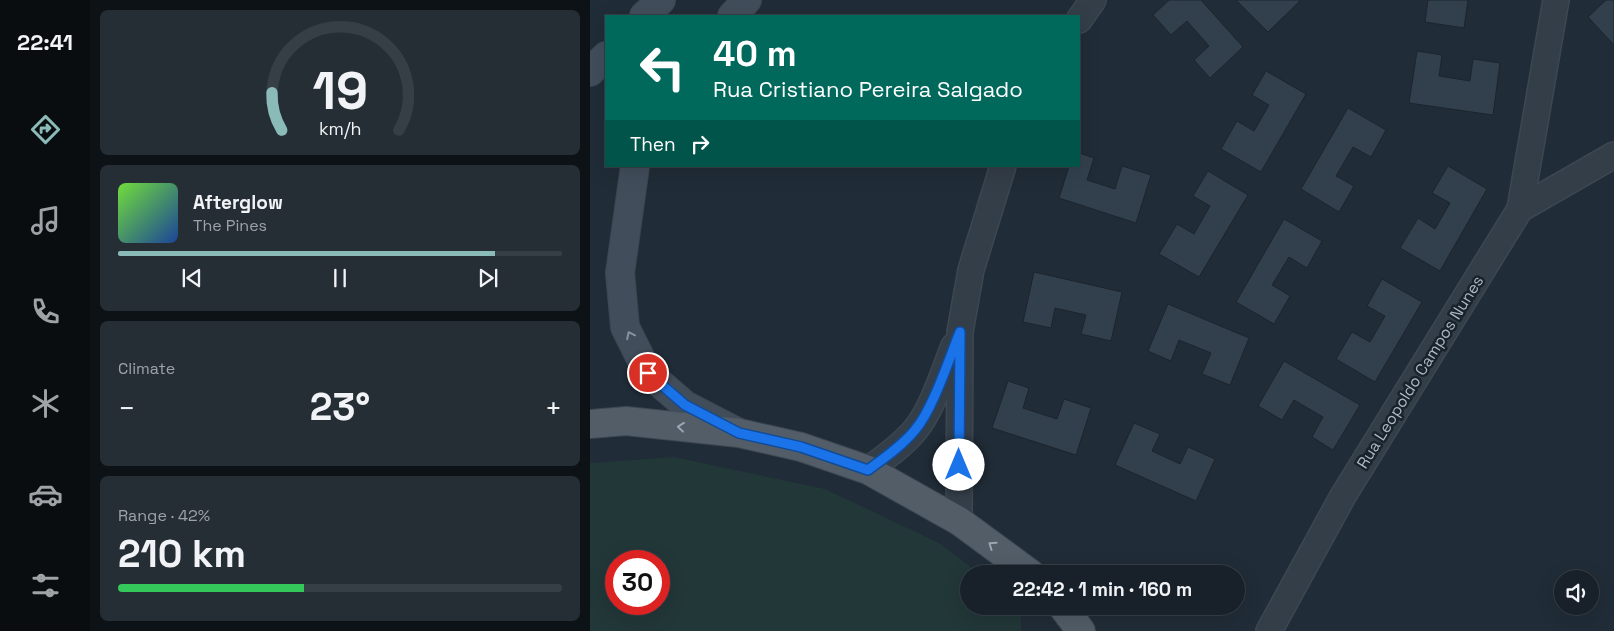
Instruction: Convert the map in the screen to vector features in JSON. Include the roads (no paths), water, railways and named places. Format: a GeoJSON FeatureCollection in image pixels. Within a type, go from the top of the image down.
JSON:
{"type":"FeatureCollection","features":[{"type":"Feature","properties":{"kind":"main road"},"geometry":{"type":"LineString","coordinates":[[733,15],[747,0]]}},
{"type":"Feature","properties":{"kind":"main road"},"geometry":{"type":"LineString","coordinates":[[590,72],[605,57]]}},
{"type":"Feature","properties":{"kind":"main road"},"geometry":{"type":"LineString","coordinates":[[635,167],[620,273],[625,327],[648,373],[685,405],[739,433]]}},
{"type":"Feature","properties":{"kind":"main road"},"geometry":{"type":"LineString","coordinates":[[590,424],[626,421],[739,433],[801,447],[868,470],[958,521],[1019,565]]}},
{"type":"Feature","properties":{"kind":"main road"},"geometry":{"type":"LineString","coordinates":[[1064,616],[1081,631]]}},
{"type":"Feature","properties":{"kind":"street"},"geometry":{"type":"LineString","coordinates":[[1080,19],[1093,0]]}},
{"type":"Feature","properties":{"kind":"street"},"geometry":{"type":"LineString","coordinates":[[1520,209],[1556,0]]}},
{"type":"Feature","properties":{"kind":"street","name":"Rua Leopoldo Campos Nunes"},"geometry":{"type":"LineString","coordinates":[[1268,631],[1343,496],[1520,209],[1614,155]]}},
{"type":"Feature","properties":{"kind":"street"},"geometry":{"type":"LineString","coordinates":[[958,521],[960,332],[971,270],[1003,167]]}},
{"type":"Feature","properties":{"kind":"street"},"geometry":{"type":"LineString","coordinates":[[868,470],[888,456],[916,430],[934,396],[960,332]]}}]}
